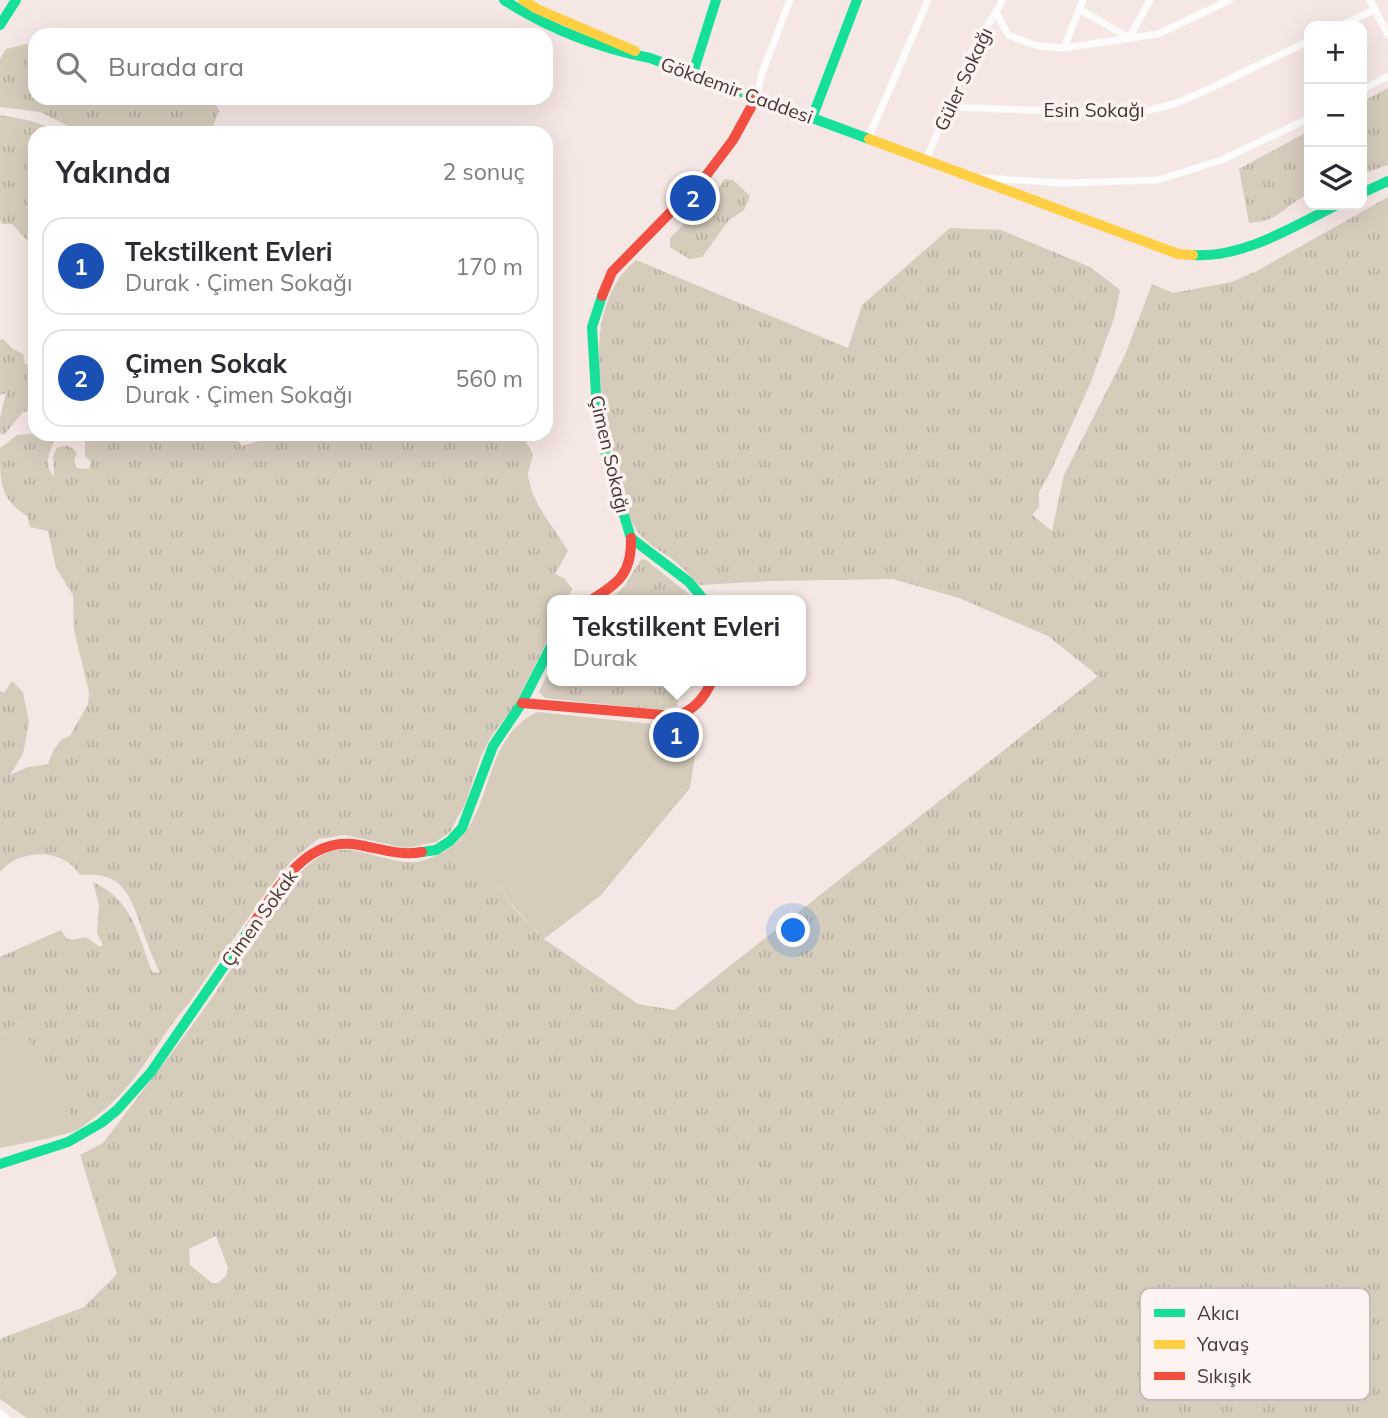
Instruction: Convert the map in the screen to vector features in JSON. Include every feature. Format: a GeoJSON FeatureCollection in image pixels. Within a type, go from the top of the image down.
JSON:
{"type":"FeatureCollection","features":[{"type":"Feature","properties":{"kind":"main road"},"geometry":{"type":"LineString","coordinates":[[0,25],[16,0]]}},
{"type":"Feature","properties":{"kind":"main road","name":"Gökdemir Caddesi"},"geometry":{"type":"LineString","coordinates":[[504,0],[531,17],[618,52],[650,58],[693,73],[1178,254],[1218,256],[1242,250],[1326,210]]}},
{"type":"Feature","properties":{"kind":"main road"},"geometry":{"type":"LineString","coordinates":[[523,0],[537,9],[650,58]]}},
{"type":"Feature","properties":{"kind":"main road"},"geometry":{"type":"LineString","coordinates":[[693,73],[715,0]]}},
{"type":"Feature","properties":{"kind":"main road"},"geometry":{"type":"LineString","coordinates":[[812,118],[857,0]]}},
{"type":"Feature","properties":{"kind":"main road","name":"Çimen Sokağı"},"geometry":{"type":"LineString","coordinates":[[701,595],[689,582],[631,538],[608,464],[597,411],[592,327],[597,307],[612,272],[705,177],[733,140],[756,98]]}},
{"type":"Feature","properties":{"kind":"main road"},"geometry":{"type":"LineString","coordinates":[[1367,191],[1388,181]]}},
{"type":"Feature","properties":{"kind":"main road"},"geometry":{"type":"LineString","coordinates":[[599,595],[612,587],[628,569],[632,557],[631,538]]}},
{"type":"Feature","properties":{"kind":"main road","name":"Çimen Sokak"},"geometry":{"type":"LineString","coordinates":[[0,1164],[68,1142],[101,1123],[122,1105],[151,1072],[288,874],[312,852],[337,843],[356,844],[406,855],[436,850],[450,841],[462,828],[493,746],[522,703],[547,654]]}},
{"type":"Feature","properties":{"kind":"main road"},"geometry":{"type":"LineString","coordinates":[[522,703],[685,715],[694,709],[709,686]]}},
{"type":"Feature","properties":{"kind":"street","name":"Çimen Sokağı"},"geometry":{"type":"LineString","coordinates":[[756,98],[762,73],[790,0]]}},
{"type":"Feature","properties":{"kind":"street"},"geometry":{"type":"LineString","coordinates":[[868,139],[928,0]]}},
{"type":"Feature","properties":{"kind":"street","name":"Güler Sokağı"},"geometry":{"type":"LineString","coordinates":[[926,160],[971,53],[1003,0]]}},
{"type":"Feature","properties":{"kind":"street"},"geometry":{"type":"LineString","coordinates":[[1065,48],[1083,0]]}},
{"type":"Feature","properties":{"kind":"street"},"geometry":{"type":"LineString","coordinates":[[1129,38],[1150,0]]}},
{"type":"Feature","properties":{"kind":"street"},"geometry":{"type":"LineString","coordinates":[[996,12],[1008,34],[1038,46],[1065,48],[1158,34],[1230,0]]}},
{"type":"Feature","properties":{"kind":"street"},"geometry":{"type":"LineString","coordinates":[[1370,0],[1388,35]]}},
{"type":"Feature","properties":{"kind":"street"},"geometry":{"type":"LineString","coordinates":[[1079,9],[1129,38]]}},
{"type":"Feature","properties":{"kind":"street"},"geometry":{"type":"LineString","coordinates":[[1351,21],[1374,10]]}},
{"type":"Feature","properties":{"kind":"street","name":"Esin Sokağı"},"geometry":{"type":"LineString","coordinates":[[948,107],[1116,113],[1150,110],[1177,103],[1213,88],[1304,43]]}},
{"type":"Feature","properties":{"kind":"street"},"geometry":{"type":"LineString","coordinates":[[1367,87],[1388,76]]}},
{"type":"Feature","properties":{"kind":"street","name":"Gökdemir Caddesi"},"geometry":{"type":"LineString","coordinates":[[973,177],[1063,183],[1158,180],[1222,160],[1304,120]]}},
{"type":"Feature","properties":{"kind":"street"},"geometry":{"type":"LineString","coordinates":[[0,1413],[6,1418]]}},
{"type":"Feature","properties":{"kind":"green space"},"geometry":{"type":"Polygon","coordinates":[[[28,44],[28,105],[216,105],[219,111],[213,126],[68,126],[40,112],[0,107],[0,59],[6,49],[28,44]]]}},
{"type":"Feature","properties":{"kind":"green space"},"geometry":{"type":"Polygon","coordinates":[[[1388,88],[1388,165],[1367,172],[1367,147],[1367,99],[1388,88]]]}},
{"type":"Feature","properties":{"kind":"green space"},"geometry":{"type":"Polygon","coordinates":[[[0,115],[46,126],[28,126],[28,241],[12,224],[2,224],[0,115]]]}},
{"type":"Feature","properties":{"kind":"green space"},"geometry":{"type":"Polygon","coordinates":[[[1304,134],[1304,197],[1275,216],[1249,223],[1239,169],[1304,134]]]}},
{"type":"Feature","properties":{"kind":"green space"},"geometry":{"type":"Polygon","coordinates":[[[725,179],[733,180],[750,196],[744,210],[729,220],[702,257],[689,259],[670,247],[670,238],[716,192],[725,179]]]}},
{"type":"Feature","properties":{"kind":"green space"},"geometry":{"type":"Polygon","coordinates":[[[1388,197],[1388,1418],[27,1418],[0,1399],[0,1339],[84,1307],[117,1274],[80,1155],[103,1143],[204,1009],[279,897],[293,880],[322,855],[344,850],[416,862],[436,856],[454,845],[454,861],[482,869],[493,878],[514,908],[544,939],[638,1004],[674,1010],[1098,676],[1048,636],[959,598],[893,579],[699,585],[676,562],[647,542],[635,528],[624,503],[605,413],[599,367],[602,322],[608,301],[620,277],[636,260],[848,348],[862,305],[950,228],[1001,230],[1090,267],[1120,290],[1114,318],[1090,384],[1039,492],[1039,507],[1032,515],[1052,531],[1064,475],[1125,355],[1152,284],[1173,293],[1232,282],[1257,271],[1388,197]],[[216,1236],[189,1249],[190,1265],[212,1283],[218,1283],[226,1276],[228,1268],[216,1236]]]}},
{"type":"Feature","properties":{"kind":"green space"},"geometry":{"type":"Polygon","coordinates":[[[3,339],[23,354],[25,364],[28,365],[28,411],[23,412],[4,435],[0,433],[0,418],[6,393],[0,395],[0,340],[3,339]]]}},
{"type":"Feature","properties":{"kind":"green space"},"geometry":{"type":"Polygon","coordinates":[[[28,434],[28,441],[53,441],[48,460],[54,477],[53,457],[57,448],[70,447],[77,453],[74,461],[77,468],[89,469],[91,462],[85,456],[85,441],[238,441],[242,446],[259,441],[525,441],[533,454],[528,476],[530,486],[544,515],[568,551],[555,574],[565,579],[572,589],[569,595],[547,595],[547,641],[514,707],[492,735],[481,756],[466,802],[450,832],[436,842],[406,848],[345,835],[318,839],[291,861],[271,885],[189,1003],[123,1091],[79,1129],[50,1138],[74,1124],[19,1022],[0,1035],[0,957],[61,930],[66,938],[72,940],[86,937],[100,947],[103,945],[97,933],[99,905],[93,882],[106,889],[125,908],[152,972],[160,973],[134,907],[123,888],[116,882],[107,877],[80,875],[63,859],[41,854],[18,859],[0,872],[0,691],[4,693],[12,681],[23,692],[29,722],[23,754],[10,775],[28,767],[48,764],[54,749],[62,739],[70,736],[88,704],[89,692],[74,630],[73,595],[56,568],[48,531],[30,527],[27,516],[11,503],[3,488],[0,448],[17,435],[28,434]]]}},
{"type":"Feature","properties":{"kind":"green space"},"geometry":{"type":"Polygon","coordinates":[[[642,559],[646,560],[690,595],[614,595],[624,586],[642,559]]]}},
{"type":"Feature","properties":{"kind":"green space"},"geometry":{"type":"Polygon","coordinates":[[[547,675],[547,686],[684,686],[677,706],[658,710],[545,698],[539,692],[547,675]]]}},
{"type":"Feature","properties":{"kind":"green space"},"geometry":{"type":"Polygon","coordinates":[[[538,712],[680,727],[689,731],[697,742],[690,788],[600,896],[544,939],[514,907],[493,878],[482,869],[454,861],[454,845],[477,812],[507,738],[520,723],[538,712]]]}},
{"type":"Feature","properties":{"kind":"green space"},"geometry":{"type":"Polygon","coordinates":[[[19,1022],[75,1124],[50,1138],[0,1148],[0,1035],[19,1022]]]}},
{"type":"Feature","properties":{"kind":"traffic: fast"},"geometry":{"type":"LineString","coordinates":[[0,25],[16,0]]}},
{"type":"Feature","properties":{"kind":"traffic: fast"},"geometry":{"type":"LineString","coordinates":[[504,0],[574,36],[650,58],[869,139]]}},
{"type":"Feature","properties":{"kind":"traffic: fast"},"geometry":{"type":"LineString","coordinates":[[693,73],[716,0]]}},
{"type":"Feature","properties":{"kind":"traffic: fast"},"geometry":{"type":"LineString","coordinates":[[812,118],[857,0]]}},
{"type":"Feature","properties":{"kind":"traffic: fast"},"geometry":{"type":"LineString","coordinates":[[1367,191],[1388,181]]}},
{"type":"Feature","properties":{"kind":"traffic: fast"},"geometry":{"type":"LineString","coordinates":[[1193,255],[1231,252],[1249,246],[1327,210]]}},
{"type":"Feature","properties":{"kind":"traffic: fast"},"geometry":{"type":"LineString","coordinates":[[602,296],[592,327],[597,411],[608,464],[631,538],[689,582],[700,595]]}},
{"type":"Feature","properties":{"kind":"traffic: fast"},"geometry":{"type":"LineString","coordinates":[[422,852],[436,850],[450,841],[462,828],[493,746],[522,703],[547,654]]}},
{"type":"Feature","properties":{"kind":"traffic: fast"},"geometry":{"type":"LineString","coordinates":[[0,1164],[68,1142],[101,1123],[117,1110],[151,1072],[251,927]]}},
{"type":"Feature","properties":{"kind":"traffic: slow"},"geometry":{"type":"LineString","coordinates":[[523,0],[537,9],[635,51]]}},
{"type":"Feature","properties":{"kind":"traffic: slow"},"geometry":{"type":"LineString","coordinates":[[869,139],[1178,254],[1193,255]]}},
{"type":"Feature","properties":{"kind":"traffic: jam"},"geometry":{"type":"LineString","coordinates":[[602,296],[612,272],[705,177],[733,140],[756,98]]}},
{"type":"Feature","properties":{"kind":"traffic: jam"},"geometry":{"type":"LineString","coordinates":[[598,595],[616,582],[626,569],[631,538]]}},
{"type":"Feature","properties":{"kind":"traffic: jam"},"geometry":{"type":"LineString","coordinates":[[522,703],[675,716],[698,703],[710,686]]}},
{"type":"Feature","properties":{"kind":"traffic: jam"},"geometry":{"type":"LineString","coordinates":[[251,927],[294,868],[323,848],[340,844],[398,853],[422,852]]}},
{"type":"Feature","properties":{"kind":"place","name":"Çimen Sokak"},"geometry":{"type":"Point","coordinates":[693,198]}},
{"type":"Feature","properties":{"kind":"place","name":"Tekstilkent Evleri"},"geometry":{"type":"Point","coordinates":[676,735]}}]}
